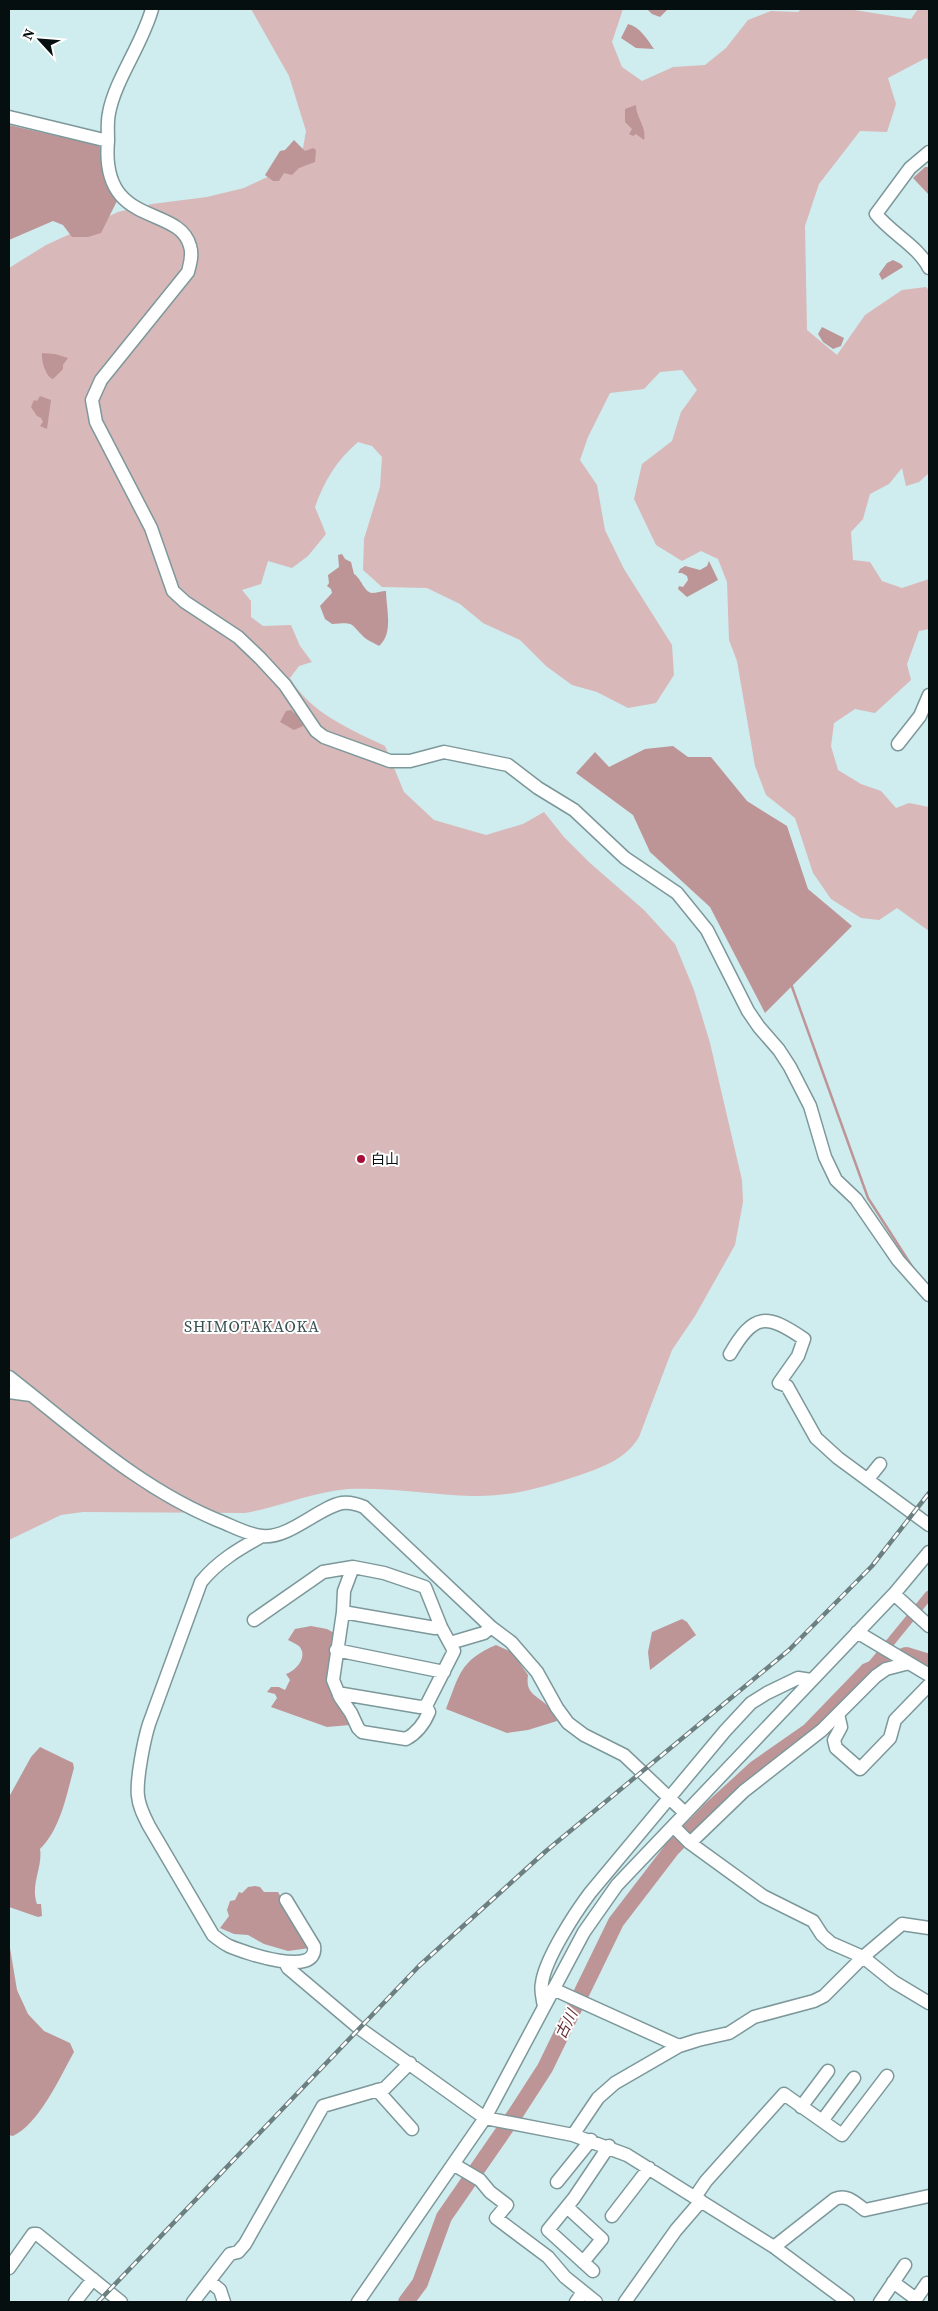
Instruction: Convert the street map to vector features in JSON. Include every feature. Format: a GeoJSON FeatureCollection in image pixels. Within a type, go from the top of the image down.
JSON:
{"type":"FeatureCollection","features":[{"type":"Feature","properties":{"kind":"street"},"geometry":{"type":"LineString","coordinates":[[152,9],[135,52],[114,95],[108,114],[107,163],[111,179],[131,206],[180,230],[190,245],[191,256],[188,272],[101,380],[92,400],[96,422],[151,528],[173,591],[185,602],[238,637],[260,658],[285,686],[316,731],[324,737],[390,762],[410,761],[444,752],[508,765],[538,788],[574,810],[625,858],[677,893],[706,930],[748,1011],[790,1067],[810,1106],[825,1157],[836,1180],[856,1199],[898,1260],[929,1295]]}},
{"type":"Feature","properties":{"kind":"street"},"geometry":{"type":"LineString","coordinates":[[9,117],[108,141]]}},
{"type":"Feature","properties":{"kind":"street"},"geometry":{"type":"LineString","coordinates":[[929,152],[910,168],[876,214],[887,228],[923,256],[929,268]]}},
{"type":"Feature","properties":{"kind":"street"},"geometry":{"type":"LineString","coordinates":[[898,744],[920,716],[929,695]]}},
{"type":"Feature","properties":{"kind":"street"},"geometry":{"type":"LineString","coordinates":[[730,1354],[741,1335],[752,1323],[766,1321],[790,1330],[804,1339],[798,1356],[779,1383],[786,1386],[816,1438],[868,1480],[929,1525]]}},
{"type":"Feature","properties":{"kind":"street"},"geometry":{"type":"LineString","coordinates":[[9,1376],[117,1463],[167,1496],[193,1510],[262,1536]]}},
{"type":"Feature","properties":{"kind":"street"},"geometry":{"type":"LineString","coordinates":[[9,1392],[32,1395]]}},
{"type":"Feature","properties":{"kind":"street"},"geometry":{"type":"LineString","coordinates":[[868,1480],[880,1464]]}},
{"type":"Feature","properties":{"kind":"street"},"geometry":{"type":"LineString","coordinates":[[286,1900],[314,1946],[315,1951],[312,1957],[299,1962],[285,1962],[228,1946],[212,1935],[149,1826],[141,1810],[137,1787],[149,1724],[201,1582],[212,1568],[231,1554],[262,1536],[284,1532],[340,1503],[352,1503],[364,1507],[491,1627],[511,1642],[537,1672],[557,1708],[568,1723],[584,1735],[617,1750],[685,1813]]}},
{"type":"Feature","properties":{"kind":"street"},"geometry":{"type":"LineString","coordinates":[[358,2302],[485,2118],[553,1989],[600,1907],[617,1885],[676,1829],[685,1813],[894,1594],[929,1552]]}},
{"type":"Feature","properties":{"kind":"street"},"geometry":{"type":"LineString","coordinates":[[353,1568],[344,1591],[343,1612],[336,1650],[333,1680],[339,1695],[352,1713],[358,1728],[362,1732],[406,1739],[414,1735],[425,1722],[429,1712],[426,1706]]}},
{"type":"Feature","properties":{"kind":"street"},"geometry":{"type":"LineString","coordinates":[[254,1620],[323,1572],[353,1568],[384,1573],[425,1587],[440,1627],[454,1651],[426,1706]]}},
{"type":"Feature","properties":{"kind":"street"},"geometry":{"type":"LineString","coordinates":[[894,1594],[925,1623]]}},
{"type":"Feature","properties":{"kind":"street"},"geometry":{"type":"LineString","coordinates":[[343,1612],[435,1628],[440,1627]]}},
{"type":"Feature","properties":{"kind":"street"},"geometry":{"type":"LineString","coordinates":[[450,1642],[484,1633],[491,1627]]}},
{"type":"Feature","properties":{"kind":"street"},"geometry":{"type":"LineString","coordinates":[[857,1632],[929,1675]]}},
{"type":"Feature","properties":{"kind":"street"},"geometry":{"type":"LineString","coordinates":[[336,1650],[444,1672]]}},
{"type":"Feature","properties":{"kind":"street"},"geometry":{"type":"LineString","coordinates":[[689,1842],[744,1791],[822,1730],[876,1676],[907,1662]]}},
{"type":"Feature","properties":{"kind":"street"},"geometry":{"type":"LineString","coordinates":[[544,2007],[542,1983],[552,1956],[574,1914],[725,1731],[751,1703],[766,1693],[798,1678],[811,1680]]}},
{"type":"Feature","properties":{"kind":"street"},"geometry":{"type":"LineString","coordinates":[[838,1714],[841,1727],[834,1740],[836,1748],[860,1769],[890,1738],[895,1720],[929,1685]]}},
{"type":"Feature","properties":{"kind":"street"},"geometry":{"type":"LineString","coordinates":[[339,1695],[343,1694],[420,1707],[426,1706]]}},
{"type":"Feature","properties":{"kind":"street"},"geometry":{"type":"LineString","coordinates":[[676,1829],[689,1842],[763,1896],[813,1921],[831,1943],[863,1957],[894,1982],[929,2003]]}},
{"type":"Feature","properties":{"kind":"street"},"geometry":{"type":"LineString","coordinates":[[573,2135],[598,2098],[615,2083],[679,2046],[729,2033],[754,2017],[814,2001],[824,1996],[863,1957],[902,1924],[929,1928]]}},
{"type":"Feature","properties":{"kind":"street"},"geometry":{"type":"LineString","coordinates":[[285,1962],[288,1968],[359,2028],[485,2118],[573,2135],[608,2146],[649,2168],[774,2247],[848,2302]]}},
{"type":"Feature","properties":{"kind":"street"},"geometry":{"type":"LineString","coordinates":[[553,1989],[679,2046]]}},
{"type":"Feature","properties":{"kind":"street"},"geometry":{"type":"LineString","coordinates":[[193,2302],[230,2254],[238,2252],[245,2244],[323,2106],[385,2088],[410,2063]]}},
{"type":"Feature","properties":{"kind":"street"},"geometry":{"type":"LineString","coordinates":[[801,2107],[828,2071]]}},
{"type":"Feature","properties":{"kind":"street"},"geometry":{"type":"LineString","coordinates":[[625,2302],[698,2199],[706,2181],[784,2094],[842,2135],[887,2076]]}},
{"type":"Feature","properties":{"kind":"street"},"geometry":{"type":"LineString","coordinates":[[822,2121],[854,2078]]}},
{"type":"Feature","properties":{"kind":"street"},"geometry":{"type":"LineString","coordinates":[[377,2090],[412,2129]]}},
{"type":"Feature","properties":{"kind":"street"},"geometry":{"type":"LineString","coordinates":[[556,2182],[591,2140]]}},
{"type":"Feature","properties":{"kind":"street"},"geometry":{"type":"LineString","coordinates":[[593,2271],[548,2230],[567,2206],[608,2146]]}},
{"type":"Feature","properties":{"kind":"street"},"geometry":{"type":"LineString","coordinates":[[453,2164],[480,2180],[490,2192],[507,2205],[496,2218],[548,2256],[580,2297],[596,2302]]}},
{"type":"Feature","properties":{"kind":"street"},"geometry":{"type":"LineString","coordinates":[[612,2216],[649,2168]]}},
{"type":"Feature","properties":{"kind":"street"},"geometry":{"type":"LineString","coordinates":[[774,2247],[835,2199],[842,2196],[865,2210],[929,2196]]}},
{"type":"Feature","properties":{"kind":"street"},"geometry":{"type":"LineString","coordinates":[[567,2206],[602,2239],[583,2262]]}},
{"type":"Feature","properties":{"kind":"street"},"geometry":{"type":"LineString","coordinates":[[9,2268],[33,2234],[38,2234],[121,2302]]}},
{"type":"Feature","properties":{"kind":"street"},"geometry":{"type":"LineString","coordinates":[[880,2302],[905,2265]]}},
{"type":"Feature","properties":{"kind":"street"},"geometry":{"type":"LineString","coordinates":[[75,2302],[93,2279]]}},
{"type":"Feature","properties":{"kind":"street"},"geometry":{"type":"LineString","coordinates":[[209,2281],[220,2290],[224,2302]]}},
{"type":"Feature","properties":{"kind":"street"},"geometry":{"type":"LineString","coordinates":[[894,2282],[915,2300],[926,2283]]}},
{"type":"Feature","properties":{"kind":"shaded area"},"geometry":{"type":"Polygon","coordinates":[[[251,9],[623,9],[612,42],[622,67],[642,81],[673,67],[705,65],[726,48],[748,20],[771,11],[798,12],[801,9],[848,9],[911,19],[918,9],[929,9],[929,61],[926,58],[888,78],[896,104],[887,132],[860,131],[819,184],[805,226],[807,330],[837,355],[865,315],[902,290],[926,287],[929,290],[929,473],[919,482],[906,486],[902,468],[889,484],[870,494],[863,519],[851,532],[853,560],[870,562],[882,581],[902,588],[929,579],[929,629],[919,631],[907,664],[911,680],[875,713],[855,709],[834,723],[831,746],[838,770],[861,784],[881,791],[896,808],[909,803],[929,807],[929,931],[897,908],[879,920],[861,918],[831,899],[813,873],[795,818],[766,795],[755,766],[737,661],[729,640],[727,582],[718,559],[701,551],[682,561],[656,545],[634,499],[642,464],[672,441],[681,412],[697,390],[682,370],[660,372],[644,389],[610,393],[588,437],[580,460],[597,485],[605,530],[624,569],[672,645],[674,675],[656,703],[628,708],[597,692],[572,685],[546,666],[520,640],[483,623],[460,604],[427,588],[382,587],[363,570],[364,539],[380,487],[382,457],[372,446],[358,442],[332,472],[315,507],[326,534],[308,556],[292,568],[268,561],[261,584],[242,590],[251,601],[251,617],[263,626],[291,625],[300,646],[312,662],[299,666],[290,678],[298,690],[308,701],[332,719],[385,746],[404,792],[434,820],[486,835],[523,824],[544,812],[564,837],[590,863],[644,910],[675,944],[694,990],[710,1043],[742,1180],[743,1202],[735,1245],[695,1316],[672,1350],[639,1437],[634,1445],[621,1457],[597,1469],[540,1487],[501,1495],[473,1496],[379,1489],[348,1489],[322,1493],[245,1513],[83,1512],[61,1515],[9,1540],[9,268],[46,245],[118,212],[152,204],[207,197],[244,188],[293,165],[303,148],[306,131],[289,76],[251,9]]]}},
{"type":"Feature","properties":{"kind":"shaded area"},"geometry":{"type":"Polygon","coordinates":[[[647,9],[668,9],[660,17],[652,14],[647,9]]]}},
{"type":"Feature","properties":{"kind":"shaded area"},"geometry":{"type":"Polygon","coordinates":[[[628,24],[640,31],[654,49],[636,48],[621,38],[628,24]]]}},
{"type":"Feature","properties":{"kind":"shaded area"},"geometry":{"type":"Polygon","coordinates":[[[636,105],[645,135],[644,140],[636,134],[633,136],[629,134],[632,129],[625,122],[625,109],[636,105]]]}},
{"type":"Feature","properties":{"kind":"shaded area"},"geometry":{"type":"Polygon","coordinates":[[[9,125],[97,145],[103,149],[102,165],[105,183],[117,201],[101,233],[88,237],[72,237],[63,225],[53,221],[9,240],[9,125]]]}},
{"type":"Feature","properties":{"kind":"shaded area"},"geometry":{"type":"Polygon","coordinates":[[[294,140],[305,151],[313,148],[316,150],[315,162],[299,168],[292,175],[284,173],[279,181],[273,181],[265,175],[280,151],[285,150],[294,140]]]}},
{"type":"Feature","properties":{"kind":"shaded area"},"geometry":{"type":"Polygon","coordinates":[[[925,167],[929,167],[929,195],[913,178],[925,167]]]}},
{"type":"Feature","properties":{"kind":"shaded area"},"geometry":{"type":"Polygon","coordinates":[[[893,260],[903,267],[882,280],[879,274],[887,263],[893,260]]]}},
{"type":"Feature","properties":{"kind":"shaded area"},"geometry":{"type":"Polygon","coordinates":[[[822,327],[844,338],[841,346],[833,349],[823,342],[818,334],[822,327]]]}},
{"type":"Feature","properties":{"kind":"shaded area"},"geometry":{"type":"Polygon","coordinates":[[[42,353],[68,358],[63,365],[63,369],[53,379],[50,378],[44,368],[42,353]]]}},
{"type":"Feature","properties":{"kind":"shaded area"},"geometry":{"type":"Polygon","coordinates":[[[40,396],[51,400],[47,429],[40,426],[43,422],[31,407],[34,400],[37,401],[40,396]]]}},
{"type":"Feature","properties":{"kind":"shaded area"},"geometry":{"type":"Polygon","coordinates":[[[342,554],[345,559],[351,562],[354,574],[369,592],[386,591],[388,627],[384,641],[379,646],[366,639],[352,625],[345,623],[332,624],[325,619],[320,606],[332,593],[331,589],[327,586],[329,583],[328,575],[339,567],[338,555],[342,554]]]}},
{"type":"Feature","properties":{"kind":"shaded area"},"geometry":{"type":"Polygon","coordinates":[[[709,561],[718,580],[687,597],[678,589],[679,586],[683,587],[688,580],[687,576],[678,573],[680,569],[685,566],[700,570],[707,566],[709,561]]]}},
{"type":"Feature","properties":{"kind":"shaded area"},"geometry":{"type":"Polygon","coordinates":[[[291,710],[294,713],[302,711],[299,718],[303,721],[303,726],[294,730],[280,722],[286,711],[291,710]]]}},
{"type":"Feature","properties":{"kind":"shaded area"},"geometry":{"type":"Polygon","coordinates":[[[673,746],[688,757],[711,757],[747,801],[787,826],[808,889],[852,926],[765,1013],[710,907],[650,852],[633,815],[576,773],[595,752],[609,767],[645,749],[673,746]]]}},
{"type":"Feature","properties":{"kind":"shaded area"},"geometry":{"type":"Polygon","coordinates":[[[682,1619],[687,1622],[696,1635],[650,1670],[648,1652],[652,1632],[682,1619]]]}},
{"type":"Feature","properties":{"kind":"shaded area"},"geometry":{"type":"Polygon","coordinates":[[[311,1626],[327,1629],[336,1634],[331,1642],[330,1684],[350,1725],[327,1727],[271,1707],[277,1698],[275,1694],[267,1692],[271,1687],[279,1687],[285,1690],[290,1680],[286,1674],[297,1667],[302,1659],[302,1650],[299,1646],[288,1640],[295,1629],[311,1626]]]}},
{"type":"Feature","properties":{"kind":"shaded area"},"geometry":{"type":"Polygon","coordinates":[[[496,1645],[512,1652],[528,1675],[530,1691],[547,1705],[557,1721],[528,1730],[507,1733],[446,1709],[462,1670],[475,1657],[496,1645]]]}},
{"type":"Feature","properties":{"kind":"shaded area"},"geometry":{"type":"Polygon","coordinates":[[[40,1747],[73,1763],[74,1768],[58,1822],[40,1849],[35,1897],[37,1904],[41,1904],[42,1916],[38,1917],[9,1907],[9,1797],[31,1757],[40,1747]]]}},
{"type":"Feature","properties":{"kind":"shaded area"},"geometry":{"type":"Polygon","coordinates":[[[248,1887],[260,1887],[264,1892],[278,1892],[310,1948],[288,1951],[264,1944],[248,1935],[234,1934],[220,1928],[229,1916],[227,1910],[230,1901],[235,1900],[239,1892],[242,1893],[248,1887]]]}},
{"type":"Feature","properties":{"kind":"shaded area"},"geometry":{"type":"Polygon","coordinates":[[[9,1942],[17,1990],[28,2014],[44,2031],[70,2043],[74,2052],[40,2111],[23,2130],[13,2136],[9,2135],[9,1942]]]}},
{"type":"Feature","properties":{"kind":"waterway"},"geometry":{"type":"LineString","coordinates":[[791,984],[868,1198],[913,1268]]}},
{"type":"Feature","properties":{"kind":"waterway"},"geometry":{"type":"LineString","coordinates":[[867,1671],[929,1595]]}},
{"type":"Feature","properties":{"kind":"waterway","name":"古川"},"geometry":{"type":"LineString","coordinates":[[406,2302],[420,2283],[444,2217],[545,2068],[616,1922],[672,1849],[709,1811],[756,1768],[809,1731],[867,1671],[906,1655],[929,1662]]}},
{"type":"Feature","properties":{"kind":"railway"},"geometry":{"type":"LineString","coordinates":[[98,2302],[419,1966],[546,1851],[789,1650],[872,1566],[929,1493]]}},
{"type":"Feature","properties":{"kind":"place","name":"白山"},"geometry":{"type":"Point","coordinates":[361,1159]}},
{"type":"Feature","properties":{"kind":"district","name":"SHIMOTAKAOKA"},"geometry":{"type":"Point","coordinates":[252,1326]}}]}
